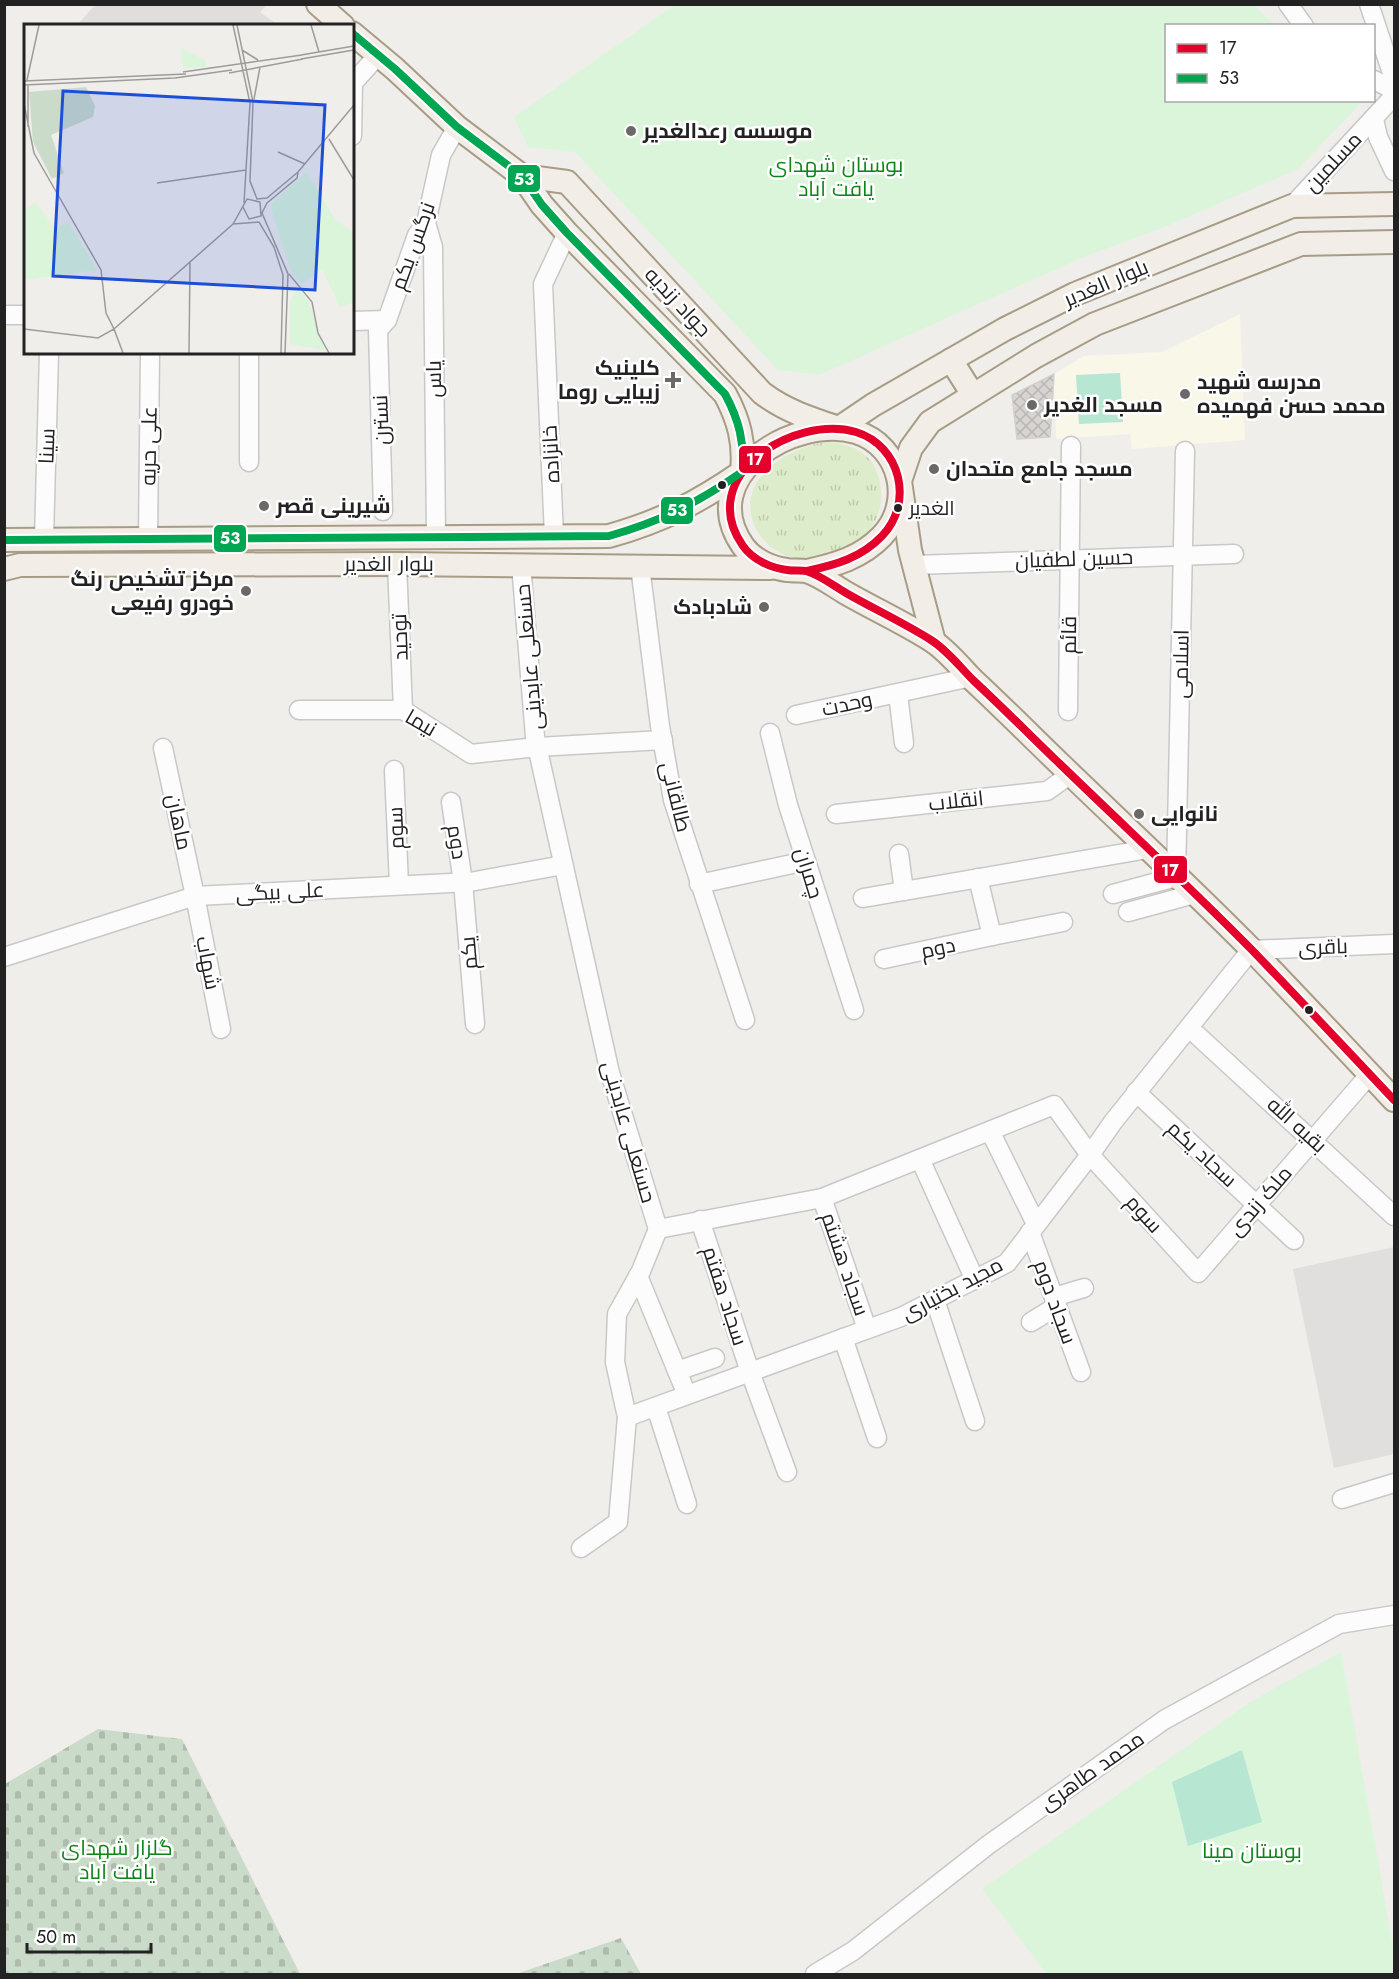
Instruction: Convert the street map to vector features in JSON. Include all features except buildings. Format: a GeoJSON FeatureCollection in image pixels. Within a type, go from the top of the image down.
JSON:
{"type":"FeatureCollection","features":[{"type":"Feature","properties":{"kind":"main road"},"geometry":{"type":"LineString","coordinates":[[318,4],[341,24]]}},
{"type":"Feature","properties":{"kind":"main road","name":"جواد زندیه"},"geometry":{"type":"LineString","coordinates":[[354,35],[457,127],[522,176],[542,205],[567,233],[725,394],[736,414],[741,433],[744,454],[742,472]]}},
{"type":"Feature","properties":{"kind":"main road","name":"جواد زندیه"},"geometry":{"type":"LineString","coordinates":[[522,176],[567,182],[762,393],[795,414],[839,428]]}},
{"type":"Feature","properties":{"kind":"main road","name":"بلوار الغدیر"},"geometry":{"type":"LineString","coordinates":[[839,428],[873,405],[1005,329],[1075,294],[1292,206],[1395,204]]}},
{"type":"Feature","properties":{"kind":"main road","name":"بلوار الغدیر"},"geometry":{"type":"LineString","coordinates":[[900,481],[911,448],[930,422],[1036,356],[1095,324],[1301,244],[1395,242]]}},
{"type":"Feature","properties":{"kind":"main road"},"geometry":{"type":"LineString","coordinates":[[951,360],[973,395]]}},
{"type":"Feature","properties":{"kind":"main road"},"geometry":{"type":"LineString","coordinates":[[900,481],[896,513],[881,537],[853,558],[830,566],[807,571],[774,568],[749,554],[733,529],[729,507],[733,491],[742,472],[761,452],[783,441],[810,432],[839,428],[866,435],[878,443],[892,459],[900,481],[904,519],[934,642]]}},
{"type":"Feature","properties":{"kind":"main road","name":"بلوار الغدیر"},"geometry":{"type":"LineString","coordinates":[[5,540],[609,536],[648,524],[682,509],[742,472]]}},
{"type":"Feature","properties":{"kind":"main road","name":"بلوار الغدیر"},"geometry":{"type":"LineString","coordinates":[[4,569],[20,565],[398,564],[774,568]]}},
{"type":"Feature","properties":{"kind":"main road"},"geometry":{"type":"LineString","coordinates":[[807,571],[934,642],[1251,950],[1395,1100]]}},
{"type":"Feature","properties":{"kind":"street"},"geometry":{"type":"LineString","coordinates":[[1288,4],[1303,24]]}},
{"type":"Feature","properties":{"kind":"street"},"geometry":{"type":"LineString","coordinates":[[1369,4],[1395,80]]}},
{"type":"Feature","properties":{"kind":"street"},"geometry":{"type":"LineString","coordinates":[[354,82],[378,54]]}},
{"type":"Feature","properties":{"kind":"street"},"geometry":{"type":"LineString","coordinates":[[1375,80],[1395,90]]}},
{"type":"Feature","properties":{"kind":"street","name":"مسلمین"},"geometry":{"type":"LineString","coordinates":[[1292,206],[1395,96]]}},
{"type":"Feature","properties":{"kind":"street","name":"مسلمین"},"geometry":{"type":"LineString","coordinates":[[1374,118],[1378,137],[1395,171]]}},
{"type":"Feature","properties":{"kind":"street","name":"نرگس یکم"},"geometry":{"type":"LineString","coordinates":[[382,325],[417,235],[426,223],[441,155],[457,127]]}},
{"type":"Feature","properties":{"kind":"street","name":"یاس"},"geometry":{"type":"LineString","coordinates":[[426,223],[433,247],[436,537]]}},
{"type":"Feature","properties":{"kind":"street","name":"خانزاده"},"geometry":{"type":"LineString","coordinates":[[554,536],[543,284],[567,233]]}},
{"type":"Feature","properties":{"kind":"street"},"geometry":{"type":"LineString","coordinates":[[4,315],[24,315]]}},
{"type":"Feature","properties":{"kind":"street"},"geometry":{"type":"LineString","coordinates":[[354,321],[382,325]]}},
{"type":"Feature","properties":{"kind":"street","name":"نسترن"},"geometry":{"type":"LineString","coordinates":[[382,325],[383,511]]}},
{"type":"Feature","properties":{"kind":"street","name":"سینا"},"geometry":{"type":"LineString","coordinates":[[44,539],[49,354]]}},
{"type":"Feature","properties":{"kind":"street","name":"علی حریه"},"geometry":{"type":"LineString","coordinates":[[148,539],[150,354]]}},
{"type":"Feature","properties":{"kind":"street"},"geometry":{"type":"LineString","coordinates":[[249,354],[249,462]]}},
{"type":"Feature","properties":{"kind":"street","name":"قائم"},"geometry":{"type":"LineString","coordinates":[[1068,711],[1071,446]]}},
{"type":"Feature","properties":{"kind":"street","name":"اسلامی"},"geometry":{"type":"LineString","coordinates":[[1176,877],[1185,451]]}},
{"type":"Feature","properties":{"kind":"street","name":"حسین لطفیان"},"geometry":{"type":"LineString","coordinates":[[914,565],[1234,554]]}},
{"type":"Feature","properties":{"kind":"street","name":"توحید"},"geometry":{"type":"LineString","coordinates":[[398,564],[404,710]]}},
{"type":"Feature","properties":{"kind":"street","name":"حسنعلی عابدینی"},"geometry":{"type":"LineString","coordinates":[[521,564],[537,747],[610,1073],[658,1229],[822,1198],[1054,1106],[1090,1155]]}},
{"type":"Feature","properties":{"kind":"street","name":"طالقانی"},"geometry":{"type":"LineString","coordinates":[[640,566],[663,740],[674,800],[699,884],[745,1020]]}},
{"type":"Feature","properties":{"kind":"street","name":"وحدت"},"geometry":{"type":"LineString","coordinates":[[795,715],[971,678]]}},
{"type":"Feature","properties":{"kind":"street","name":"وحدت"},"geometry":{"type":"LineString","coordinates":[[898,694],[904,743]]}},
{"type":"Feature","properties":{"kind":"street","name":"نیما"},"geometry":{"type":"LineString","coordinates":[[298,710],[404,710],[471,754],[537,747],[663,740]]}},
{"type":"Feature","properties":{"kind":"street","name":"چمران"},"geometry":{"type":"LineString","coordinates":[[770,734],[788,805],[854,1010]]}},
{"type":"Feature","properties":{"kind":"street","name":"ماهان"},"geometry":{"type":"LineString","coordinates":[[164,748],[195,896]]}},
{"type":"Feature","properties":{"kind":"street","name":"سوم"},"geometry":{"type":"LineString","coordinates":[[394,770],[399,885]]}},
{"type":"Feature","properties":{"kind":"street","name":"انقلاب"},"geometry":{"type":"LineString","coordinates":[[836,814],[1047,790],[1071,774]]}},
{"type":"Feature","properties":{"kind":"street","name":"دوم"},"geometry":{"type":"LineString","coordinates":[[451,802],[463,882]]}},
{"type":"Feature","properties":{"kind":"street"},"geometry":{"type":"LineString","coordinates":[[863,898],[1148,849]]}},
{"type":"Feature","properties":{"kind":"street"},"geometry":{"type":"LineString","coordinates":[[899,854],[904,891]]}},
{"type":"Feature","properties":{"kind":"street"},"geometry":{"type":"LineString","coordinates":[[699,884],[806,861]]}},
{"type":"Feature","properties":{"kind":"street","name":"علی بیگی"},"geometry":{"type":"LineString","coordinates":[[4,957],[195,896],[463,882],[563,864]]}},
{"type":"Feature","properties":{"kind":"street"},"geometry":{"type":"LineString","coordinates":[[1113,894],[1176,877]]}},
{"type":"Feature","properties":{"kind":"street"},"geometry":{"type":"LineString","coordinates":[[978,878],[992,936]]}},
{"type":"Feature","properties":{"kind":"street","name":"یکم"},"geometry":{"type":"LineString","coordinates":[[463,882],[475,1024]]}},
{"type":"Feature","properties":{"kind":"street"},"geometry":{"type":"LineString","coordinates":[[1128,912],[1194,894]]}},
{"type":"Feature","properties":{"kind":"street","name":"شهاب"},"geometry":{"type":"LineString","coordinates":[[195,896],[221,1029]]}},
{"type":"Feature","properties":{"kind":"street","name":"دوم"},"geometry":{"type":"LineString","coordinates":[[884,959],[1063,922]]}},
{"type":"Feature","properties":{"kind":"street","name":"باقری"},"geometry":{"type":"LineString","coordinates":[[1251,950],[1395,944]]}},
{"type":"Feature","properties":{"kind":"street","name":"مجید بختیاری"},"geometry":{"type":"LineString","coordinates":[[627,1417],[901,1317],[1007,1263],[1136,1092],[1251,950]]}},
{"type":"Feature","properties":{"kind":"street","name":"بقیه الله"},"geometry":{"type":"LineString","coordinates":[[1197,1035],[1395,1216]]}},
{"type":"Feature","properties":{"kind":"street","name":"ملک زندی"},"geometry":{"type":"LineString","coordinates":[[1198,1273],[1370,1074]]}},
{"type":"Feature","properties":{"kind":"street","name":"سجاد یکم"},"geometry":{"type":"LineString","coordinates":[[1136,1092],[1294,1240]]}},
{"type":"Feature","properties":{"kind":"street","name":"سجاد دوم"},"geometry":{"type":"LineString","coordinates":[[990,1131],[1033,1228],[1055,1301],[1081,1372]]}},
{"type":"Feature","properties":{"kind":"street","name":"سوم"},"geometry":{"type":"LineString","coordinates":[[1090,1155],[1198,1273]]}},
{"type":"Feature","properties":{"kind":"street"},"geometry":{"type":"LineString","coordinates":[[920,1159],[975,1280]]}},
{"type":"Feature","properties":{"kind":"street","name":"سجاد هشتم"},"geometry":{"type":"LineString","coordinates":[[822,1198],[867,1329]]}},
{"type":"Feature","properties":{"kind":"street","name":"سجاد هفتم"},"geometry":{"type":"LineString","coordinates":[[700,1220],[750,1372],[787,1472]]}},
{"type":"Feature","properties":{"kind":"street"},"geometry":{"type":"LineString","coordinates":[[581,1548],[618,1522],[627,1417],[615,1362],[617,1314],[638,1276],[658,1229]]}},
{"type":"Feature","properties":{"kind":"street"},"geometry":{"type":"LineString","coordinates":[[638,1276],[687,1395]]}},
{"type":"Feature","properties":{"kind":"street"},"geometry":{"type":"LineString","coordinates":[[1031,1322],[1055,1301],[1084,1288]]}},
{"type":"Feature","properties":{"kind":"street"},"geometry":{"type":"LineString","coordinates":[[935,1300],[975,1421]]}},
{"type":"Feature","properties":{"kind":"street"},"geometry":{"type":"LineString","coordinates":[[843,1338],[877,1438]]}},
{"type":"Feature","properties":{"kind":"street"},"geometry":{"type":"LineString","coordinates":[[677,1371],[715,1358]]}},
{"type":"Feature","properties":{"kind":"street"},"geometry":{"type":"LineString","coordinates":[[656,1407],[687,1504]]}},
{"type":"Feature","properties":{"kind":"street"},"geometry":{"type":"LineString","coordinates":[[1342,1499],[1395,1483]]}},
{"type":"Feature","properties":{"kind":"street","name":"محمد طاهری"},"geometry":{"type":"LineString","coordinates":[[815,1974],[853,1951],[988,1845],[1164,1720],[1339,1624],[1395,1615]]}},
{"type":"Feature","properties":{"kind":"shaded area"},"geometry":{"type":"Polygon","coordinates":[[[96,4],[267,5],[260,12],[277,24],[78,24],[96,4]]]}},
{"type":"Feature","properties":{"kind":"shaded area","name":"مدرسه شهید محمد حسن فهمیده"},"geometry":{"type":"Polygon","coordinates":[[[1240,314],[1245,440],[1132,449],[1130,434],[1056,439],[1054,374],[1084,356],[1162,352],[1240,314]]]}},
{"type":"Feature","properties":{"kind":"shaded area"},"geometry":{"type":"Polygon","coordinates":[[[1394,1247],[1394,1454],[1334,1468],[1293,1269],[1394,1247]]]}},
{"type":"Feature","properties":{"kind":"green space","name":"بوستان شهدای یافت آباد"},"geometry":{"type":"Polygon","coordinates":[[[676,4],[1256,5],[1257,9],[1275,24],[1165,24],[1165,102],[1362,102],[1298,169],[1165,227],[1086,256],[819,375],[778,370],[575,152],[528,147],[514,117],[676,4]]]}},
{"type":"Feature","properties":{"kind":"green space"},"geometry":{"type":"Polygon","coordinates":[[[1120,373],[1123,422],[1079,424],[1076,375],[1120,373]]]}},
{"type":"Feature","properties":{"kind":"green space"},"geometry":{"type":"Polygon","coordinates":[[[826,442],[857,449],[871,461],[876,469],[881,490],[878,516],[863,535],[829,554],[813,558],[796,558],[783,554],[761,537],[755,526],[751,513],[754,487],[762,475],[783,457],[800,449],[826,442]]]}},
{"type":"Feature","properties":{"kind":"green space","name":"بوستان مینا"},"geometry":{"type":"Polygon","coordinates":[[[1341,1652],[1394,1952],[1394,1974],[1047,1974],[982,1889],[1255,1699],[1341,1652]]]}},
{"type":"Feature","properties":{"kind":"green space","name":"گلزار شهدای یافت آباد"},"geometry":{"type":"Polygon","coordinates":[[[98,1729],[182,1739],[300,1974],[5,1974],[5,1784],[98,1729]]]}},
{"type":"Feature","properties":{"kind":"green space"},"geometry":{"type":"Polygon","coordinates":[[[1242,1750],[1262,1822],[1188,1846],[1172,1782],[1242,1750]]]}},
{"type":"Feature","properties":{"kind":"green space"},"geometry":{"type":"Polygon","coordinates":[[[621,1938],[641,1974],[516,1974],[621,1938]]]}},
{"type":"Feature","properties":{"kind":"transit line","name":"53"},"geometry":{"type":"LineString","coordinates":[[4,540],[609,536],[646,524],[678,510],[742,472],[743,451],[740,432],[725,394],[567,233],[542,205],[522,176],[457,127],[395,69],[354,35]]}},
{"type":"Feature","properties":{"kind":"transit line","name":"17"},"geometry":{"type":"LineString","coordinates":[[807,571],[837,563],[874,544],[892,523],[898,508],[900,492],[898,477],[892,462],[884,450],[871,439],[856,432],[831,429],[805,432],[780,442],[758,456],[741,474],[731,496],[731,520],[743,546],[757,559],[769,565],[787,570],[806,571],[816,575],[921,634],[942,649],[1229,927],[1394,1100]]}},
{"type":"Feature","properties":{"kind":"place","name":"موسسه رعدالغدیر"},"geometry":{"type":"Point","coordinates":[631,131]}},
{"type":"Feature","properties":{"kind":"place","name":"کلینیک زیبایی روما"},"geometry":{"type":"Point","coordinates":[673,380]}},
{"type":"Feature","properties":{"kind":"place","name":"مدرسه شهید محمد حسن فهمیده"},"geometry":{"type":"Point","coordinates":[1185,394]}},
{"type":"Feature","properties":{"kind":"place","name":"مسجد الغدیر"},"geometry":{"type":"Point","coordinates":[1032,405]}},
{"type":"Feature","properties":{"kind":"place","name":"مسجد جامع متحدان"},"geometry":{"type":"Point","coordinates":[934,469]}},
{"type":"Feature","properties":{"kind":"place","name":"شیرینی قصر"},"geometry":{"type":"Point","coordinates":[264,506]}},
{"type":"Feature","properties":{"kind":"place","name":"الغدیر"},"geometry":{"type":"Point","coordinates":[898,508]}},
{"type":"Feature","properties":{"kind":"place","name":"مرکز تشخیص رنگ خودرو رفیعی"},"geometry":{"type":"Point","coordinates":[246,591]}},
{"type":"Feature","properties":{"kind":"place","name":"شادبادک"},"geometry":{"type":"Point","coordinates":[764,607]}},
{"type":"Feature","properties":{"kind":"place","name":"نانوایی"},"geometry":{"type":"Point","coordinates":[1139,814]}}]}
